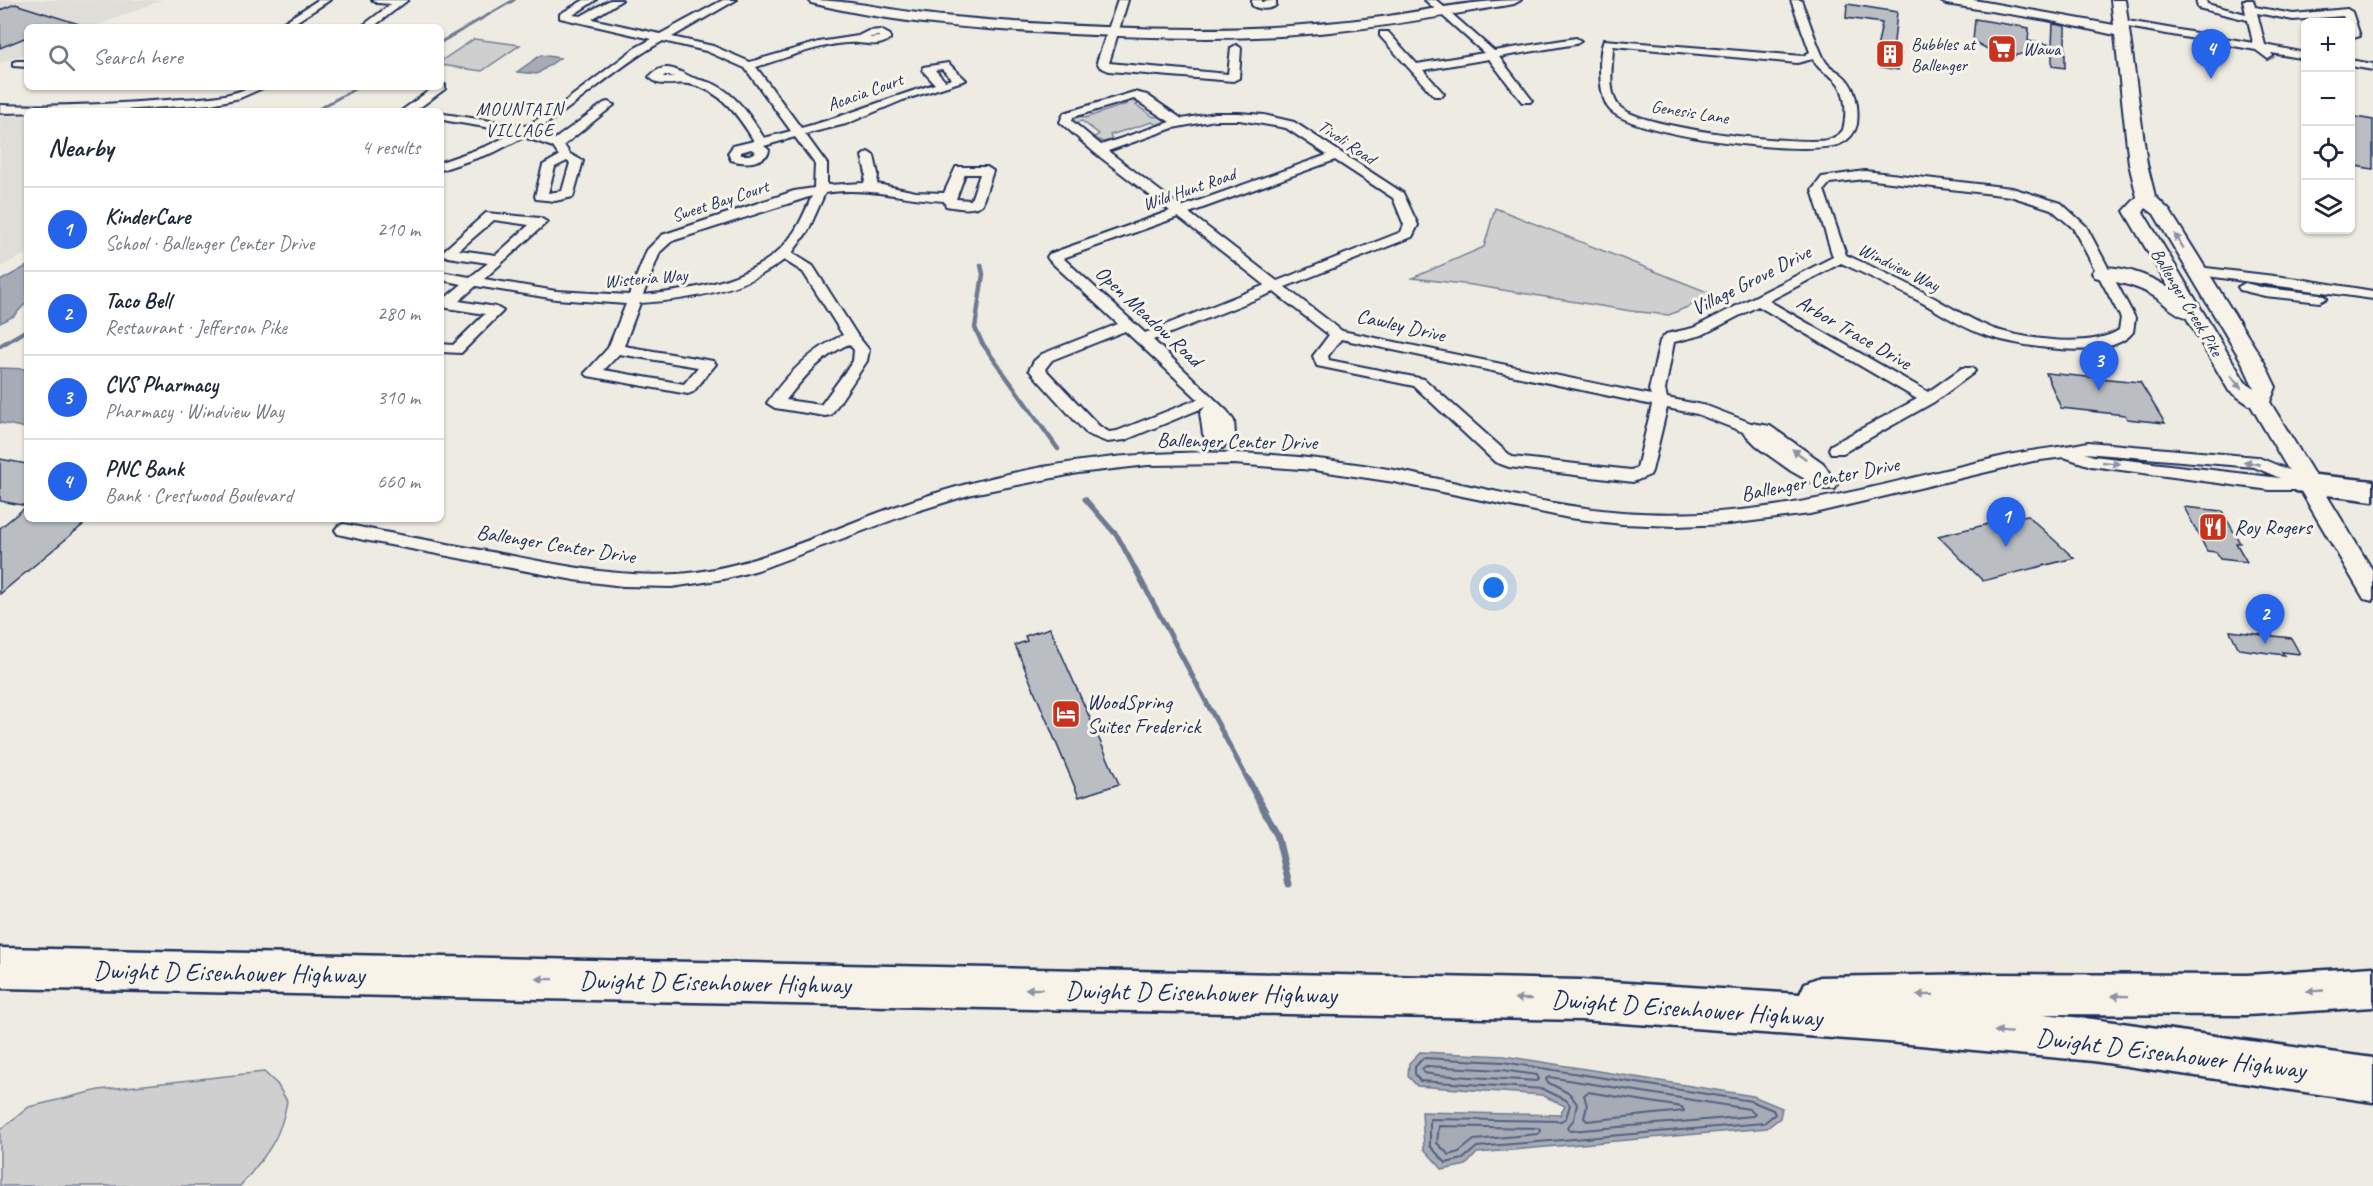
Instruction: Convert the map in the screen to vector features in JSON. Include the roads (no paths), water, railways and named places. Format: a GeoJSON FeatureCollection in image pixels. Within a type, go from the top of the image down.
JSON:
{"type":"FeatureCollection","features":[{"type":"Feature","properties":{"kind":"highway"},"geometry":{"type":"LineString","coordinates":[[2307,484],[2373,491]]}},
{"type":"Feature","properties":{"kind":"highway","name":"Dwight D Eisenhower Highway"},"geometry":{"type":"LineString","coordinates":[[8,967],[1581,1000],[1888,1021],[2082,1039],[2373,1080]]}},
{"type":"Feature","properties":{"kind":"highway"},"geometry":{"type":"LineString","coordinates":[[1581,1000],[2032,994],[2167,997],[2373,987]]}},
{"type":"Feature","properties":{"kind":"main road"},"geometry":{"type":"LineString","coordinates":[[816,0],[903,17],[1206,34],[1301,30],[1368,24],[1436,5],[1465,0]]}},
{"type":"Feature","properties":{"kind":"main road"},"geometry":{"type":"LineString","coordinates":[[854,0],[934,12],[1115,28]]}},
{"type":"Feature","properties":{"kind":"main road"},"geometry":{"type":"LineString","coordinates":[[1436,5],[1514,0]]}},
{"type":"Feature","properties":{"kind":"main road"},"geometry":{"type":"LineString","coordinates":[[1946,0],[2122,28]]}},
{"type":"Feature","properties":{"kind":"main road"},"geometry":{"type":"LineString","coordinates":[[1990,0],[2122,28]]}},
{"type":"Feature","properties":{"kind":"main road","name":"Ballenger Creek Pike"},"geometry":{"type":"LineString","coordinates":[[2118,0],[2138,164],[2146,198],[2161,211],[2265,387],[2259,402]]}},
{"type":"Feature","properties":{"kind":"main road","name":"Ballenger Creek Pike"},"geometry":{"type":"LineString","coordinates":[[2146,198],[2133,211],[2154,248],[2236,386],[2259,402],[2373,592]]}},
{"type":"Feature","properties":{"kind":"main road"},"geometry":{"type":"LineString","coordinates":[[2110,274],[2146,269],[2154,248]]}},
{"type":"Feature","properties":{"kind":"main road"},"geometry":{"type":"LineString","coordinates":[[2110,274],[2154,286],[2171,297],[2198,321]]}},
{"type":"Feature","properties":{"kind":"street"},"geometry":{"type":"LineString","coordinates":[[286,24],[325,0]]}},
{"type":"Feature","properties":{"kind":"street"},"geometry":{"type":"LineString","coordinates":[[377,0],[402,1]]}},
{"type":"Feature","properties":{"kind":"street"},"geometry":{"type":"LineString","coordinates":[[591,0],[564,16],[582,20],[617,0]]}},
{"type":"Feature","properties":{"kind":"street"},"geometry":{"type":"LineString","coordinates":[[444,165],[491,149],[526,131],[559,111],[639,50],[731,0]]}},
{"type":"Feature","properties":{"kind":"street"},"geometry":{"type":"LineString","coordinates":[[1123,0],[1103,62],[1104,66],[1132,72],[1233,78],[1236,48]]}},
{"type":"Feature","properties":{"kind":"street"},"geometry":{"type":"LineString","coordinates":[[1257,0],[1257,5],[1264,7],[1271,5],[1271,0]]}},
{"type":"Feature","properties":{"kind":"street"},"geometry":{"type":"LineString","coordinates":[[1796,0],[1816,53]]}},
{"type":"Feature","properties":{"kind":"street"},"geometry":{"type":"LineString","coordinates":[[2201,0],[2202,6],[2211,10],[2248,6],[2293,17],[2347,12],[2349,18]]}},
{"type":"Feature","properties":{"kind":"street"},"geometry":{"type":"LineString","coordinates":[[370,24],[402,1]]}},
{"type":"Feature","properties":{"kind":"street"},"geometry":{"type":"LineString","coordinates":[[1436,5],[1491,55],[1527,100]]}},
{"type":"Feature","properties":{"kind":"street"},"geometry":{"type":"LineString","coordinates":[[2248,6],[2260,48],[2269,58]]}},
{"type":"Feature","properties":{"kind":"street"},"geometry":{"type":"LineString","coordinates":[[2293,17],[2288,19],[2288,24],[2301,28]]}},
{"type":"Feature","properties":{"kind":"street","name":"Wisteria Way"},"geometry":{"type":"LineString","coordinates":[[444,276],[585,299],[660,299],[708,289],[735,280],[785,255],[803,229],[819,190],[823,171],[821,164],[750,66],[724,53],[582,20]]}},
{"type":"Feature","properties":{"kind":"street"},"geometry":{"type":"LineString","coordinates":[[2122,28],[2301,55]]}},
{"type":"Feature","properties":{"kind":"street"},"geometry":{"type":"LineString","coordinates":[[2122,28],[2301,63]]}},
{"type":"Feature","properties":{"kind":"street"},"geometry":{"type":"LineString","coordinates":[[1384,34],[1438,94]]}},
{"type":"Feature","properties":{"kind":"street"},"geometry":{"type":"LineString","coordinates":[[750,66],[819,45],[861,39]]}},
{"type":"Feature","properties":{"kind":"street"},"geometry":{"type":"LineString","coordinates":[[1415,68],[1576,41]]}},
{"type":"Feature","properties":{"kind":"street","name":"Genesis Lane"},"geometry":{"type":"LineString","coordinates":[[1608,42],[1797,60],[1806,59],[1816,53],[1822,65],[1845,83],[1851,111],[1850,128],[1846,136],[1832,143],[1786,143],[1673,131],[1630,118],[1615,110],[1608,99],[1608,42]]}},
{"type":"Feature","properties":{"kind":"street"},"geometry":{"type":"LineString","coordinates":[[2355,64],[2373,67]]}},
{"type":"Feature","properties":{"kind":"street"},"geometry":{"type":"LineString","coordinates":[[2355,72],[2373,75]]}},
{"type":"Feature","properties":{"kind":"street","name":"Acacia Court"},"geometry":{"type":"LineString","coordinates":[[684,80],[708,86],[727,96],[744,115],[756,144],[842,121],[899,98],[943,85]]}},
{"type":"Feature","properties":{"kind":"street"},"geometry":{"type":"LineString","coordinates":[[159,107],[173,90]]}},
{"type":"Feature","properties":{"kind":"street"},"geometry":{"type":"LineString","coordinates":[[124,108],[159,107],[239,96],[252,90]]}},
{"type":"Feature","properties":{"kind":"street"},"geometry":{"type":"LineString","coordinates":[[411,108],[437,90]]}},
{"type":"Feature","properties":{"kind":"street","name":"Cawley Drive"},"geometry":{"type":"LineString","coordinates":[[1178,122],[1143,97],[1134,95],[1068,115],[1066,122],[1337,334],[1701,410],[1749,428],[1758,438],[1808,474],[1829,485],[1847,501]]}},
{"type":"Feature","properties":{"kind":"street"},"geometry":{"type":"LineString","coordinates":[[557,144],[608,105]]}},
{"type":"Feature","properties":{"kind":"street"},"geometry":{"type":"LineString","coordinates":[[0,109],[24,109]]}},
{"type":"Feature","properties":{"kind":"street","name":"Tivoli Road"},"geometry":{"type":"LineString","coordinates":[[1099,150],[1178,122],[1219,116],[1278,121],[1290,124],[1398,196],[1411,225],[1411,230],[1407,234],[1277,287]]}},
{"type":"Feature","properties":{"kind":"street"},"geometry":{"type":"LineString","coordinates":[[444,118],[526,131],[557,144],[566,157]]}},
{"type":"Feature","properties":{"kind":"street"},"geometry":{"type":"LineString","coordinates":[[868,156],[872,174],[870,188]]}},
{"type":"Feature","properties":{"kind":"street","name":"Wild Hunt Road"},"geometry":{"type":"LineString","coordinates":[[1054,257],[1336,156]]}},
{"type":"Feature","properties":{"kind":"street","name":"Windview Way"},"geometry":{"type":"LineString","coordinates":[[1875,175],[2012,192],[2048,202],[2071,217],[2079,226],[2110,274],[2128,318],[2128,329],[2124,336],[2116,340],[2085,345],[2019,339],[1988,331],[1841,258],[1836,251],[1818,193],[1820,185],[1826,180],[1835,177],[1875,175]]}},
{"type":"Feature","properties":{"kind":"street","name":"Sweet Bay Court"},"geometry":{"type":"LineString","coordinates":[[615,349],[654,250],[667,238],[778,201],[819,190],[870,188],[916,196],[949,197]]}},
{"type":"Feature","properties":{"kind":"street"},"geometry":{"type":"LineString","coordinates":[[444,303],[498,260],[540,222],[491,216],[448,254],[498,260]]}},
{"type":"Feature","properties":{"kind":"street"},"geometry":{"type":"LineString","coordinates":[[785,255],[808,269],[851,337],[862,350],[860,361],[825,411],[775,403],[809,362],[829,346],[851,337]]}},
{"type":"Feature","properties":{"kind":"street","name":"Open Meadow Road"},"geometry":{"type":"LineString","coordinates":[[1054,257],[1211,404]]}},
{"type":"Feature","properties":{"kind":"street","name":"Village Grove Drive"},"geometry":{"type":"LineString","coordinates":[[1337,334],[1320,356],[1322,363],[1419,382],[1493,453],[1509,462],[1633,476],[1644,471],[1660,401],[1657,390],[1667,341],[1678,335],[1697,332],[1841,258]]}},
{"type":"Feature","properties":{"kind":"street"},"geometry":{"type":"LineString","coordinates":[[2203,279],[2299,283],[2373,295]]}},
{"type":"Feature","properties":{"kind":"street"},"geometry":{"type":"LineString","coordinates":[[2203,279],[2265,292],[2343,300],[2373,306]]}},
{"type":"Feature","properties":{"kind":"street"},"geometry":{"type":"LineString","coordinates":[[2245,287],[2255,285],[2296,288],[2299,283]]}},
{"type":"Feature","properties":{"kind":"street"},"geometry":{"type":"LineString","coordinates":[[1143,339],[1277,287]]}},
{"type":"Feature","properties":{"kind":"street","name":"Arbor Trace Drive"},"geometry":{"type":"LineString","coordinates":[[1759,301],[1929,399]]}},
{"type":"Feature","properties":{"kind":"street"},"geometry":{"type":"LineString","coordinates":[[444,303],[496,311],[456,350],[444,348]]}},
{"type":"Feature","properties":{"kind":"street"},"geometry":{"type":"LineString","coordinates":[[1127,325],[1047,357],[1039,364],[1037,370],[1039,375],[1093,430],[1107,437],[1119,436],[1211,404]]}},
{"type":"Feature","properties":{"kind":"street"},"geometry":{"type":"LineString","coordinates":[[615,349],[708,364],[688,389],[593,373],[615,349]]}},
{"type":"Feature","properties":{"kind":"street"},"geometry":{"type":"LineString","coordinates":[[1837,449],[1929,399],[1967,371]]}},
{"type":"Feature","properties":{"kind":"street"},"geometry":{"type":"LineString","coordinates":[[1211,404],[1208,420],[1217,452]]}},
{"type":"Feature","properties":{"kind":"street","name":"Ballenger Center Drive"},"geometry":{"type":"LineString","coordinates":[[344,530],[590,576],[655,581],[696,578],[755,565],[913,506],[986,486],[1115,464],[1217,452],[1342,467],[1569,512],[1640,518],[1698,519],[1753,516],[1847,501],[2009,460],[2067,452],[2091,461],[2270,484],[2307,484]]}},
{"type":"Feature","properties":{"kind":"water"},"geometry":{"type":"Polygon","coordinates":[[[541,55],[560,58],[537,74],[517,72],[541,55]]]}},
{"type":"Feature","properties":{"kind":"water"},"geometry":{"type":"Polygon","coordinates":[[[24,268],[24,305],[14,316],[0,323],[0,281],[24,268]]]}},
{"type":"Feature","properties":{"kind":"water"},"geometry":{"type":"Polygon","coordinates":[[[0,368],[24,369],[24,427],[0,423],[0,368]]]}},
{"type":"Feature","properties":{"kind":"water"},"geometry":{"type":"Polygon","coordinates":[[[1420,1052],[1504,1056],[1753,1096],[1782,1108],[1780,1118],[1767,1128],[1477,1153],[1466,1165],[1443,1170],[1424,1149],[1422,1112],[1560,1115],[1565,1106],[1542,1095],[1417,1086],[1408,1076],[1409,1063],[1420,1052]]]}},
{"type":"Feature","properties":{"kind":"waterway"},"geometry":{"type":"LineString","coordinates":[[444,40],[514,0]]}},
{"type":"Feature","properties":{"kind":"waterway"},"geometry":{"type":"LineString","coordinates":[[320,108],[353,90]]}},
{"type":"Feature","properties":{"kind":"waterway"},"geometry":{"type":"LineString","coordinates":[[981,265],[983,274],[975,328],[982,343],[1058,449]]}},
{"type":"Feature","properties":{"kind":"waterway"},"geometry":{"type":"LineString","coordinates":[[0,346],[24,332]]}},
{"type":"Feature","properties":{"kind":"waterway"},"geometry":{"type":"LineString","coordinates":[[1085,499],[1118,537],[1249,782]]}},
{"type":"Feature","properties":{"kind":"waterway"},"geometry":{"type":"LineString","coordinates":[[1248,780],[1277,834],[1289,884]]}},
{"type":"Feature","properties":{"kind":"place","name":"Wawa"},"geometry":{"type":"Point","coordinates":[2002,49]}},
{"type":"Feature","properties":{"kind":"place","name":"Bubbles at Ballenger"},"geometry":{"type":"Point","coordinates":[1890,54]}},
{"type":"Feature","properties":{"kind":"place","name":"PNC Bank"},"geometry":{"type":"Point","coordinates":[2211,79]}},
{"type":"Feature","properties":{"kind":"place","name":"CVS Pharmacy"},"geometry":{"type":"Point","coordinates":[2099,391]}},
{"type":"Feature","properties":{"kind":"place","name":"Roy Rogers"},"geometry":{"type":"Point","coordinates":[2213,527]}},
{"type":"Feature","properties":{"kind":"place","name":"KinderCare"},"geometry":{"type":"Point","coordinates":[2006,547]}},
{"type":"Feature","properties":{"kind":"place","name":"Taco Bell"},"geometry":{"type":"Point","coordinates":[2265,644]}},
{"type":"Feature","properties":{"kind":"place","name":"WoodSpring Suites Frederick"},"geometry":{"type":"Point","coordinates":[1066,714]}},
{"type":"Feature","properties":{"kind":"district","name":"MOUNTAIN VILLAGE"},"geometry":{"type":"Point","coordinates":[520,119]}}]}
